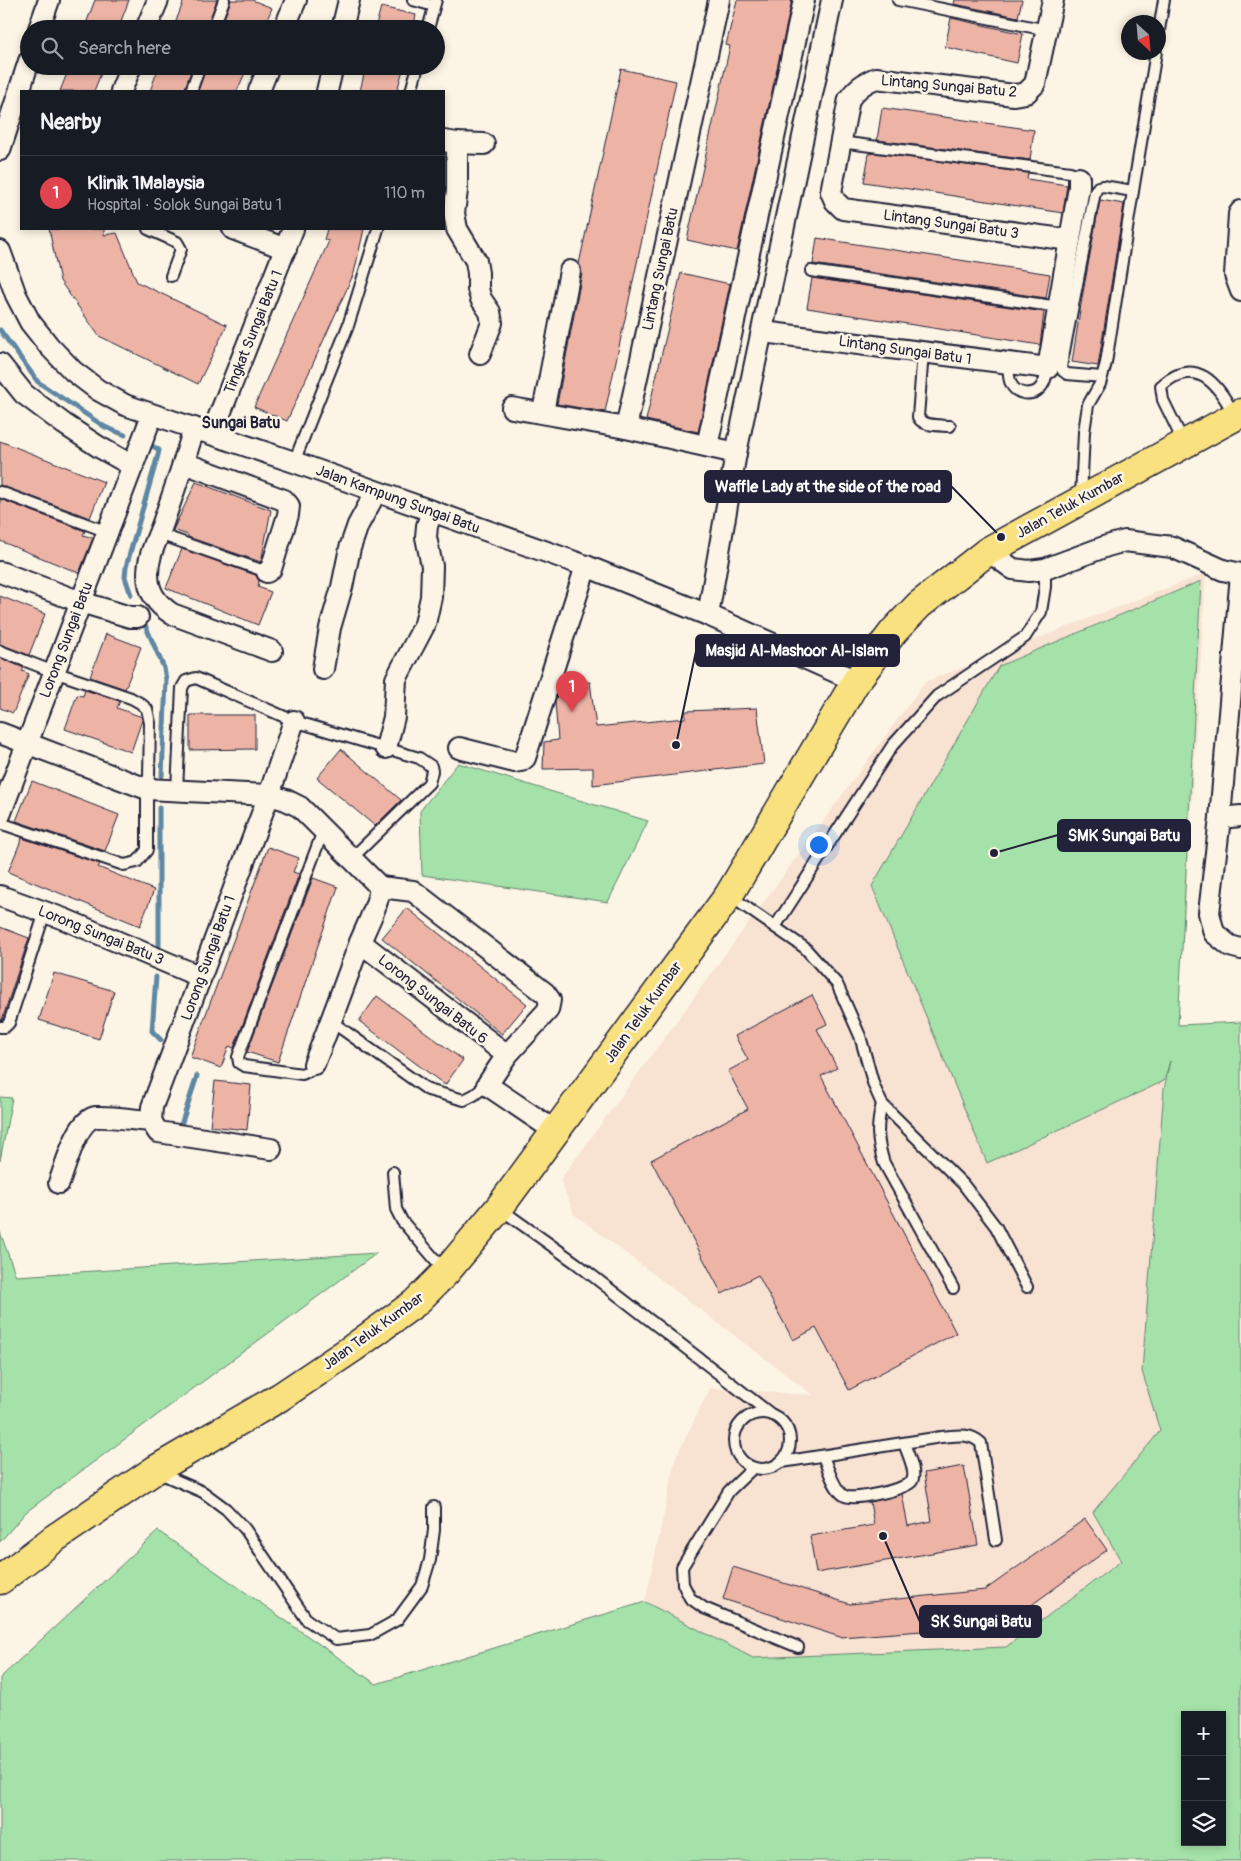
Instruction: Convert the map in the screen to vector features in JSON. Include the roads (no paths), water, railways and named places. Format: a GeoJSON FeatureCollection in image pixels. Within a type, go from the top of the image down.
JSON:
{"type":"FeatureCollection","features":[{"type":"Feature","properties":{"kind":"main road","name":"Jalan Teluk Kumbar"},"geometry":{"type":"LineString","coordinates":[[0,1580],[54,1538],[155,1470],[280,1396],[353,1348],[415,1303],[446,1272],[499,1208],[729,895],[856,681],[894,631],[919,605],[988,551],[1081,498],[1184,443],[1239,420]]}},
{"type":"Feature","properties":{"kind":"street"},"geometry":{"type":"LineString","coordinates":[[42,20],[48,0]]}},
{"type":"Feature","properties":{"kind":"street"},"geometry":{"type":"LineString","coordinates":[[150,20],[158,0]]}},
{"type":"Feature","properties":{"kind":"street"},"geometry":{"type":"LineString","coordinates":[[287,20],[294,0]]}},
{"type":"Feature","properties":{"kind":"street"},"geometry":{"type":"LineString","coordinates":[[344,20],[349,0]]}},
{"type":"Feature","properties":{"kind":"street","name":"Lintang Sungai Batu"},"geometry":{"type":"LineString","coordinates":[[626,428],[719,0]]}},
{"type":"Feature","properties":{"kind":"street"},"geometry":{"type":"LineString","coordinates":[[707,446],[804,0]]}},
{"type":"Feature","properties":{"kind":"street"},"geometry":{"type":"LineString","coordinates":[[708,615],[736,453],[832,0]]}},
{"type":"Feature","properties":{"kind":"street","name":"Lintang Sungai Batu 2"},"geometry":{"type":"LineString","coordinates":[[840,142],[849,99],[856,89],[865,82],[876,78],[1014,95],[1026,93],[1035,84],[1053,0]]}},
{"type":"Feature","properties":{"kind":"street"},"geometry":{"type":"LineString","coordinates":[[0,150],[24,75]]}},
{"type":"Feature","properties":{"kind":"street"},"geometry":{"type":"LineString","coordinates":[[121,90],[127,75]]}},
{"type":"Feature","properties":{"kind":"street"},"geometry":{"type":"LineString","coordinates":[[259,90],[265,75]]}},
{"type":"Feature","properties":{"kind":"street"},"geometry":{"type":"LineString","coordinates":[[327,90],[331,75]]}},
{"type":"Feature","properties":{"kind":"street"},"geometry":{"type":"LineString","coordinates":[[480,354],[492,323],[490,312],[481,299],[478,289],[476,261],[457,229],[454,213],[457,191],[450,142],[484,144]]}},
{"type":"Feature","properties":{"kind":"street","name":"Lintang Sungai Batu 3"},"geometry":{"type":"LineString","coordinates":[[840,142],[831,192],[835,201],[843,209],[1070,240]]}},
{"type":"Feature","properties":{"kind":"street"},"geometry":{"type":"LineString","coordinates":[[1048,368],[1080,182],[1079,178]]}},
{"type":"Feature","properties":{"kind":"street"},"geometry":{"type":"LineString","coordinates":[[1241,211],[1239,214],[1235,275],[1241,290]]}},
{"type":"Feature","properties":{"kind":"street"},"geometry":{"type":"LineString","coordinates":[[236,230],[286,249]]}},
{"type":"Feature","properties":{"kind":"street","name":"Tingkat Sungai Batu 1"},"geometry":{"type":"LineString","coordinates":[[148,611],[151,591],[148,575],[149,557],[184,464],[203,431],[286,249],[293,230]]}},
{"type":"Feature","properties":{"kind":"street","name":"Jalan Kampung Sungai Batu"},"geometry":{"type":"LineString","coordinates":[[0,251],[16,295],[30,322],[49,346],[73,371],[98,390],[125,405],[294,462],[586,566],[708,615],[856,681]]}},
{"type":"Feature","properties":{"kind":"street"},"geometry":{"type":"LineString","coordinates":[[543,412],[570,271]]}},
{"type":"Feature","properties":{"kind":"street","name":"Lintang Sungai Batu 1"},"geometry":{"type":"LineString","coordinates":[[762,332],[1048,368]]}},
{"type":"Feature","properties":{"kind":"street"},"geometry":{"type":"LineString","coordinates":[[0,364],[24,394],[99,447],[133,466]]}},
{"type":"Feature","properties":{"kind":"street"},"geometry":{"type":"LineString","coordinates":[[512,408],[626,428],[736,453]]}},
{"type":"Feature","properties":{"kind":"street","name":"Lorong Sungai Batu"},"geometry":{"type":"LineString","coordinates":[[0,815],[152,415]]}},
{"type":"Feature","properties":{"kind":"street"},"geometry":{"type":"LineString","coordinates":[[184,464],[284,500],[289,506],[288,515],[271,569],[267,572]]}},
{"type":"Feature","properties":{"kind":"street"},"geometry":{"type":"LineString","coordinates":[[323,669],[330,628],[342,587],[350,548],[358,525],[376,492]]}},
{"type":"Feature","properties":{"kind":"street"},"geometry":{"type":"LineString","coordinates":[[386,748],[394,717],[396,679],[425,624],[431,597],[432,566],[426,537],[432,511]]}},
{"type":"Feature","properties":{"kind":"street"},"geometry":{"type":"LineString","coordinates":[[988,551],[1012,569],[1029,571],[1045,568],[1125,541],[1172,548],[1223,570],[1241,574],[1220,818],[1209,913],[1214,934],[1230,946],[1241,948]]}},
{"type":"Feature","properties":{"kind":"street"},"geometry":{"type":"LineString","coordinates":[[459,748],[515,762],[525,758],[586,566]]}},
{"type":"Feature","properties":{"kind":"street"},"geometry":{"type":"LineString","coordinates":[[0,572],[81,602],[130,617],[148,611],[172,614],[272,651]]}},
{"type":"Feature","properties":{"kind":"street","name":"Lorong Sungai Batu 1"},"geometry":{"type":"LineString","coordinates":[[151,1121],[152,1107],[294,721]]}},
{"type":"Feature","properties":{"kind":"street"},"geometry":{"type":"LineString","coordinates":[[0,732],[147,789],[268,795],[286,800],[300,807],[380,887],[414,892],[546,993],[550,1000],[548,1010],[507,1055],[487,1085],[555,1131]]}},
{"type":"Feature","properties":{"kind":"street"},"geometry":{"type":"LineString","coordinates":[[1220,818],[1241,816]]}},
{"type":"Feature","properties":{"kind":"street"},"geometry":{"type":"LineString","coordinates":[[314,1064],[332,1022],[360,942],[379,897],[380,887]]}},
{"type":"Feature","properties":{"kind":"street","name":"Lorong Sungai Batu 3"},"geometry":{"type":"LineString","coordinates":[[0,896],[45,912],[201,976]]}},
{"type":"Feature","properties":{"kind":"street","name":"Lorong Sungai Batu 6"},"geometry":{"type":"LineString","coordinates":[[360,942],[507,1055]]}},
{"type":"Feature","properties":{"kind":"street"},"geometry":{"type":"LineString","coordinates":[[60,1183],[77,1135],[85,1123],[94,1117],[151,1121],[158,1132],[271,1149]]}},
{"type":"Feature","properties":{"kind":"lane"},"geometry":{"type":"LineString","coordinates":[[216,20],[224,0]]}},
{"type":"Feature","properties":{"kind":"lane"},"geometry":{"type":"LineString","coordinates":[[414,0],[435,3],[430,20]]}},
{"type":"Feature","properties":{"kind":"lane"},"geometry":{"type":"LineString","coordinates":[[898,0],[1047,30]]}},
{"type":"Feature","properties":{"kind":"lane"},"geometry":{"type":"LineString","coordinates":[[1162,15],[1164,0]]}},
{"type":"Feature","properties":{"kind":"lane"},"geometry":{"type":"LineString","coordinates":[[1081,498],[1082,461],[1088,405],[1102,377],[1116,302],[1155,60]]}},
{"type":"Feature","properties":{"kind":"lane"},"geometry":{"type":"LineString","coordinates":[[191,90],[197,75]]}},
{"type":"Feature","properties":{"kind":"lane"},"geometry":{"type":"LineString","coordinates":[[411,90],[415,75]]}},
{"type":"Feature","properties":{"kind":"lane"},"geometry":{"type":"LineString","coordinates":[[840,142],[1070,172],[1076,174],[1079,178]]}},
{"type":"Feature","properties":{"kind":"lane"},"geometry":{"type":"LineString","coordinates":[[1102,377],[1067,374],[1061,367],[1095,192],[1103,186],[1134,191]]}},
{"type":"Feature","properties":{"kind":"lane"},"geometry":{"type":"LineString","coordinates":[[150,230],[178,242],[181,249],[170,276]]}},
{"type":"Feature","properties":{"kind":"lane"},"geometry":{"type":"LineString","coordinates":[[294,462],[348,326],[378,230]]}},
{"type":"Feature","properties":{"kind":"lane"},"geometry":{"type":"LineString","coordinates":[[811,271],[1059,307]]}},
{"type":"Feature","properties":{"kind":"lane"},"geometry":{"type":"LineString","coordinates":[[923,352],[918,417],[920,421],[925,423],[950,426]]}},
{"type":"Feature","properties":{"kind":"lane"},"geometry":{"type":"LineString","coordinates":[[1009,364],[1011,385],[1016,392],[1027,394],[1038,391],[1044,382],[1048,368]]}},
{"type":"Feature","properties":{"kind":"lane"},"geometry":{"type":"LineString","coordinates":[[1184,443],[1163,400],[1161,386],[1172,376],[1191,372],[1209,379],[1220,390],[1239,420]]}},
{"type":"Feature","properties":{"kind":"lane"},"geometry":{"type":"LineString","coordinates":[[0,492],[108,532]]}},
{"type":"Feature","properties":{"kind":"lane"},"geometry":{"type":"LineString","coordinates":[[159,534],[267,572]]}},
{"type":"Feature","properties":{"kind":"lane"},"geometry":{"type":"LineString","coordinates":[[775,927],[892,746],[937,696],[1024,637],[1041,612],[1045,568]]}},
{"type":"Feature","properties":{"kind":"lane"},"geometry":{"type":"LineString","coordinates":[[0,651],[140,703],[147,709],[150,723],[147,850],[137,862],[124,865],[0,823]]}},
{"type":"Feature","properties":{"kind":"lane"},"geometry":{"type":"LineString","coordinates":[[177,790],[182,688],[186,681],[196,678],[294,721],[419,758],[426,762],[430,766],[432,777],[429,783],[352,858]]}},
{"type":"Feature","properties":{"kind":"lane"},"geometry":{"type":"LineString","coordinates":[[314,1064],[309,1071],[302,1074],[244,1066],[240,1063],[238,1057],[323,831]]}},
{"type":"Feature","properties":{"kind":"lane"},"geometry":{"type":"LineString","coordinates":[[729,895],[805,948],[836,984],[860,1036],[874,1086],[882,1104],[962,1184],[996,1227],[1027,1287]]}},
{"type":"Feature","properties":{"kind":"lane"},"geometry":{"type":"LineString","coordinates":[[0,1027],[5,1027],[9,1023],[45,912]]}},
{"type":"Feature","properties":{"kind":"lane"},"geometry":{"type":"LineString","coordinates":[[332,1022],[428,1090],[464,1100],[474,1096],[487,1085]]}},
{"type":"Feature","properties":{"kind":"lane"},"geometry":{"type":"LineString","coordinates":[[882,1104],[878,1120],[878,1142],[884,1162],[953,1288]]}},
{"type":"Feature","properties":{"kind":"lane"},"geometry":{"type":"LineString","coordinates":[[393,1172],[396,1209],[402,1221],[446,1272]]}},
{"type":"Feature","properties":{"kind":"lane"},"geometry":{"type":"LineString","coordinates":[[499,1208],[576,1262],[780,1419],[787,1426],[791,1444],[788,1454],[782,1462]]}},
{"type":"Feature","properties":{"kind":"lane"},"geometry":{"type":"LineString","coordinates":[[772,1414],[752,1415],[744,1420],[738,1428],[734,1437],[734,1447],[744,1464],[761,1470],[768,1469],[782,1462],[941,1437],[964,1435],[975,1437],[981,1443],[996,1540]]}},
{"type":"Feature","properties":{"kind":"lane"},"geometry":{"type":"LineString","coordinates":[[823,1456],[837,1489],[845,1497],[857,1497],[904,1488],[912,1481],[913,1473],[904,1443]]}},
{"type":"Feature","properties":{"kind":"lane"},"geometry":{"type":"LineString","coordinates":[[753,1468],[729,1490],[682,1567],[683,1584],[690,1598],[704,1608],[798,1647]]}},
{"type":"Feature","properties":{"kind":"lane"},"geometry":{"type":"LineString","coordinates":[[155,1470],[203,1492],[226,1508],[245,1529],[306,1620],[336,1640],[370,1635],[397,1620],[422,1586],[430,1560],[434,1530],[434,1507]]}},
{"type":"Feature","properties":{"kind":"waterway"},"geometry":{"type":"LineString","coordinates":[[0,330],[38,382],[105,427],[125,435]]}},
{"type":"Feature","properties":{"kind":"waterway"},"geometry":{"type":"LineString","coordinates":[[131,595],[125,577],[126,567],[159,450],[148,443]]}},
{"type":"Feature","properties":{"kind":"waterway"},"geometry":{"type":"LineString","coordinates":[[146,627],[164,668],[166,680],[162,776]]}},
{"type":"Feature","properties":{"kind":"waterway"},"geometry":{"type":"LineString","coordinates":[[159,808],[159,946]]}},
{"type":"Feature","properties":{"kind":"waterway"},"geometry":{"type":"LineString","coordinates":[[156,977],[152,1031],[161,1040]]}},
{"type":"Feature","properties":{"kind":"waterway"},"geometry":{"type":"LineString","coordinates":[[181,1125],[197,1076]]}},
{"type":"Feature","properties":{"kind":"place","name":"Waffle Lady at the side of the road"},"geometry":{"type":"Point","coordinates":[1001,537]}},
{"type":"Feature","properties":{"kind":"place","name":"Klinik 1Malaysia"},"geometry":{"type":"Point","coordinates":[572,712]}},
{"type":"Feature","properties":{"kind":"place","name":"Masjid Al-Mashoor Al-Islam"},"geometry":{"type":"Point","coordinates":[676,745]}},
{"type":"Feature","properties":{"kind":"place","name":"SMK Sungai Batu"},"geometry":{"type":"Point","coordinates":[994,853]}},
{"type":"Feature","properties":{"kind":"place","name":"SK Sungai Batu"},"geometry":{"type":"Point","coordinates":[883,1536]}},
{"type":"Feature","properties":{"kind":"district","name":"Sungai Batu"},"geometry":{"type":"Point","coordinates":[241,422]}}]}
